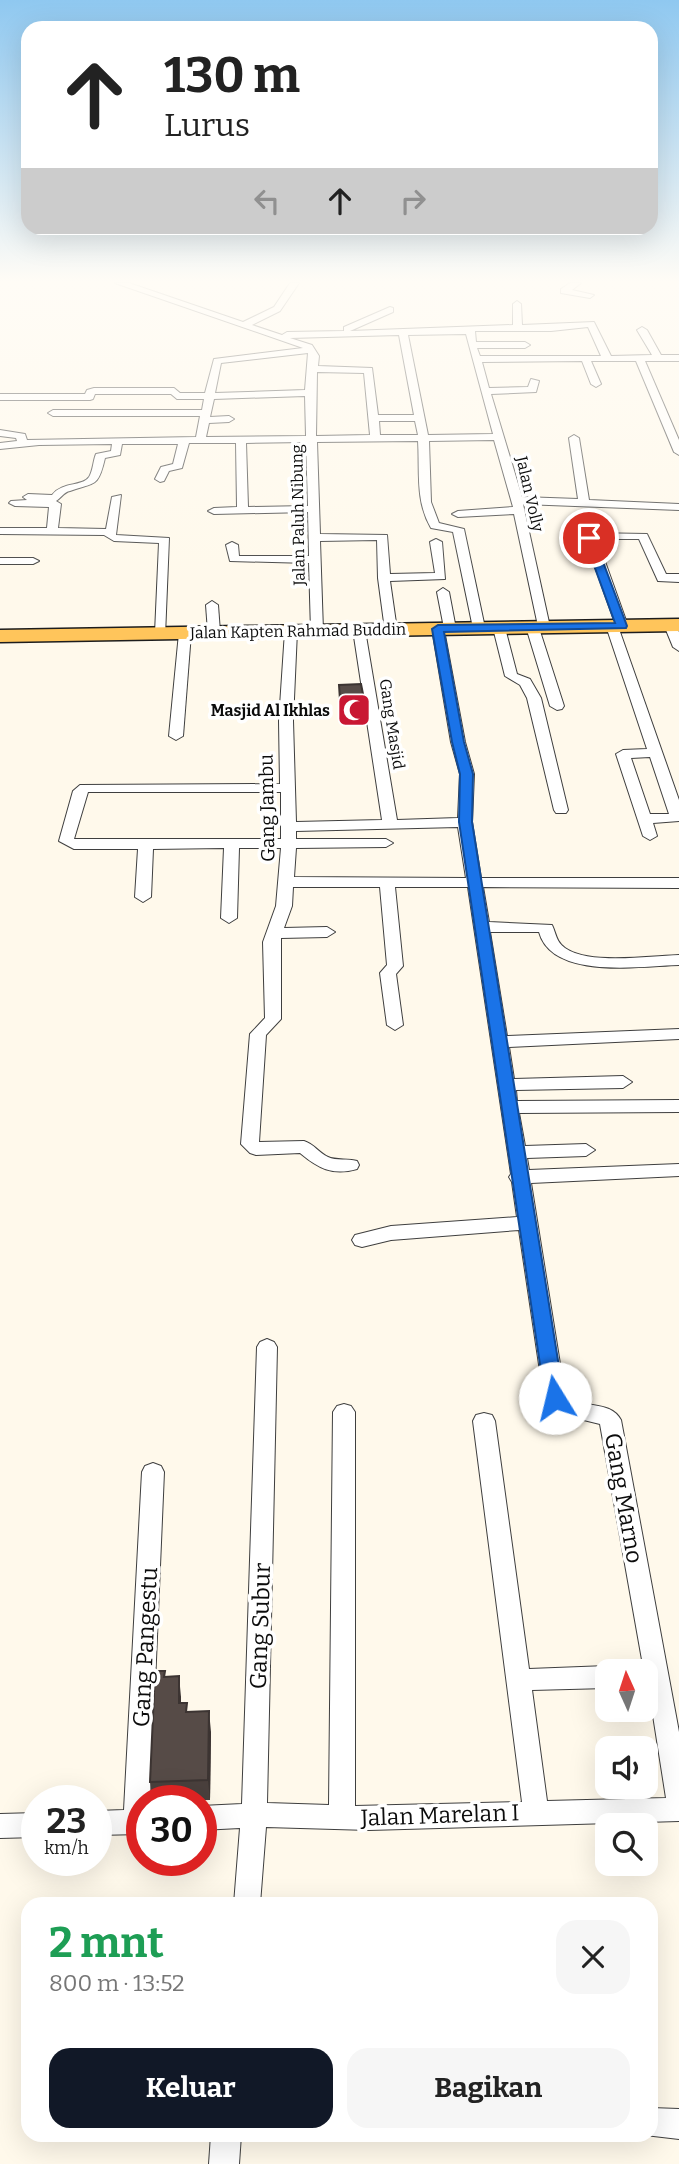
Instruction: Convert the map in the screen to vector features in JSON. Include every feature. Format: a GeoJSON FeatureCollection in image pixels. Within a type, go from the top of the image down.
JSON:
{"type":"FeatureCollection","features":[{"type":"Feature","properties":{"kind":"main road","name":"Jalan Kapten Rahmad Buddin"},"geometry":{"type":"LineString","coordinates":[[0,636],[674,625]]}},
{"type":"Feature","properties":{"kind":"street"},"geometry":{"type":"LineString","coordinates":[[200,441],[213,384]]}},
{"type":"Feature","properties":{"kind":"street","name":"Jalan Paluh Nibung"},"geometry":{"type":"LineString","coordinates":[[311,384],[317,631]]}},
{"type":"Feature","properties":{"kind":"street"},"geometry":{"type":"LineString","coordinates":[[370,384],[376,438]]}},
{"type":"Feature","properties":{"kind":"street"},"geometry":{"type":"LineString","coordinates":[[413,384],[422,438],[426,496],[432,521],[435,526],[458,528],[489,628],[511,676],[524,682],[534,698],[561,810]]}},
{"type":"Feature","properties":{"kind":"street","name":"Jalan Volly"},"geometry":{"type":"LineString","coordinates":[[484,384],[518,505],[538,627],[557,706]]}},
{"type":"Feature","properties":{"kind":"street"},"geometry":{"type":"LineString","coordinates":[[486,391],[533,390],[534,384]]}},
{"type":"Feature","properties":{"kind":"street"},"geometry":{"type":"LineString","coordinates":[[650,384],[679,452]]}},
{"type":"Feature","properties":{"kind":"street"},"geometry":{"type":"LineString","coordinates":[[90,397],[90,392],[94,391],[174,391],[177,396],[310,393]]}},
{"type":"Feature","properties":{"kind":"street"},"geometry":{"type":"LineString","coordinates":[[0,397],[90,397]]}},
{"type":"Feature","properties":{"kind":"street"},"geometry":{"type":"LineString","coordinates":[[90,397],[93,398],[95,413]]}},
{"type":"Feature","properties":{"kind":"street"},"geometry":{"type":"LineString","coordinates":[[54,414],[95,413],[122,431],[220,445],[259,435],[312,440],[500,437]]}},
{"type":"Feature","properties":{"kind":"street"},"geometry":{"type":"LineString","coordinates":[[0,446],[122,431],[206,416],[229,419]]}},
{"type":"Feature","properties":{"kind":"street"},"geometry":{"type":"LineString","coordinates":[[374,418],[419,418]]}},
{"type":"Feature","properties":{"kind":"street"},"geometry":{"type":"LineString","coordinates":[[28,497],[55,498],[62,489],[89,483],[94,478],[100,456],[116,453],[122,431]]}},
{"type":"Feature","properties":{"kind":"street"},"geometry":{"type":"LineString","coordinates":[[0,433],[21,436],[30,443]]}},
{"type":"Feature","properties":{"kind":"street"},"geometry":{"type":"LineString","coordinates":[[574,438],[584,502]]}},
{"type":"Feature","properties":{"kind":"street"},"geometry":{"type":"LineString","coordinates":[[160,479],[164,469],[178,466],[184,441]]}},
{"type":"Feature","properties":{"kind":"street"},"geometry":{"type":"LineString","coordinates":[[241,441],[243,511]]}},
{"type":"Feature","properties":{"kind":"street"},"geometry":{"type":"LineString","coordinates":[[117,497],[110,536],[165,540],[161,633]]}},
{"type":"Feature","properties":{"kind":"street"},"geometry":{"type":"LineString","coordinates":[[458,514],[518,505],[584,502],[679,507]]}},
{"type":"Feature","properties":{"kind":"street"},"geometry":{"type":"LineString","coordinates":[[15,503],[55,504],[52,531]]}},
{"type":"Feature","properties":{"kind":"street"},"geometry":{"type":"LineString","coordinates":[[214,511],[315,509]]}},
{"type":"Feature","properties":{"kind":"street"},"geometry":{"type":"LineString","coordinates":[[0,531],[111,531]]}},
{"type":"Feature","properties":{"kind":"street"},"geometry":{"type":"LineString","coordinates":[[313,534],[383,537],[384,578],[391,629]]}},
{"type":"Feature","properties":{"kind":"street"},"geometry":{"type":"LineString","coordinates":[[645,819],[676,817],[590,536],[643,536],[662,578],[679,578]]}},
{"type":"Feature","properties":{"kind":"street"},"geometry":{"type":"LineString","coordinates":[[384,578],[441,576],[436,542]]}},
{"type":"Feature","properties":{"kind":"street"},"geometry":{"type":"LineString","coordinates":[[232,545],[234,559],[314,560]]}},
{"type":"Feature","properties":{"kind":"street"},"geometry":{"type":"LineString","coordinates":[[0,561],[33,561]]}},
{"type":"Feature","properties":{"kind":"street","name":"Gang Marno"},"geometry":{"type":"LineString","coordinates":[[443,592],[444,629],[458,742],[467,774],[465,822],[511,1107],[518,1177],[555,1398],[571,1410],[601,1415],[610,1420],[647,1659]]}},
{"type":"Feature","properties":{"kind":"street"},"geometry":{"type":"LineString","coordinates":[[212,605],[214,632]]}},
{"type":"Feature","properties":{"kind":"street"},"geometry":{"type":"LineString","coordinates":[[674,625],[679,647]]}},
{"type":"Feature","properties":{"kind":"street","name":"Gang Masjid"},"geometry":{"type":"LineString","coordinates":[[359,630],[390,824]]}},
{"type":"Feature","properties":{"kind":"street","name":"Gang Jambu"},"geometry":{"type":"LineString","coordinates":[[290,631],[286,789],[289,844],[286,882],[679,883]]}},
{"type":"Feature","properties":{"kind":"street"},"geometry":{"type":"LineString","coordinates":[[176,736],[185,633]]}},
{"type":"Feature","properties":{"kind":"street"},"geometry":{"type":"LineString","coordinates":[[650,836],[623,754],[656,753]]}},
{"type":"Feature","properties":{"kind":"street"},"geometry":{"type":"LineString","coordinates":[[286,789],[91,788],[80,791],[66,841],[69,844],[386,843]]}},
{"type":"Feature","properties":{"kind":"street"},"geometry":{"type":"LineString","coordinates":[[288,827],[465,822]]}},
{"type":"Feature","properties":{"kind":"street"},"geometry":{"type":"LineString","coordinates":[[143,897],[146,844]]}},
{"type":"Feature","properties":{"kind":"street"},"geometry":{"type":"LineString","coordinates":[[229,918],[232,844]]}},
{"type":"Feature","properties":{"kind":"street"},"geometry":{"type":"LineString","coordinates":[[286,882],[284,906],[273,933],[273,1019],[258,1034],[250,1144],[256,1149],[304,1147],[324,1164],[350,1165]]}},
{"type":"Feature","properties":{"kind":"street"},"geometry":{"type":"LineString","coordinates":[[387,883],[395,966],[388,973],[388,989],[395,1025]]}},
{"type":"Feature","properties":{"kind":"street"},"geometry":{"type":"LineString","coordinates":[[481,927],[542,927],[546,929],[552,946],[562,954],[582,961],[678,964]]}},
{"type":"Feature","properties":{"kind":"street"},"geometry":{"type":"LineString","coordinates":[[273,933],[327,932]]}},
{"type":"Feature","properties":{"kind":"street"},"geometry":{"type":"LineString","coordinates":[[500,1042],[679,1034]]}},
{"type":"Feature","properties":{"kind":"street"},"geometry":{"type":"LineString","coordinates":[[507,1085],[623,1082]]}},
{"type":"Feature","properties":{"kind":"street"},"geometry":{"type":"LineString","coordinates":[[511,1107],[679,1106]]}},
{"type":"Feature","properties":{"kind":"street"},"geometry":{"type":"LineString","coordinates":[[515,1152],[586,1150]]}},
{"type":"Feature","properties":{"kind":"street"},"geometry":{"type":"LineString","coordinates":[[518,1177],[679,1170]]}},
{"type":"Feature","properties":{"kind":"street"},"geometry":{"type":"LineString","coordinates":[[362,1240],[391,1233],[527,1223]]}},
{"type":"Feature","properties":{"kind":"street","name":"Gang Subur"},"geometry":{"type":"LineString","coordinates":[[248,1897],[254,1815],[267,1347]]}},
{"type":"Feature","properties":{"kind":"street"},"geometry":{"type":"LineString","coordinates":[[342,1817],[344,1412]]}},
{"type":"Feature","properties":{"kind":"street"},"geometry":{"type":"LineString","coordinates":[[484,1421],[536,1811]]}},
{"type":"Feature","properties":{"kind":"street","name":"Gang Pangestu"},"geometry":{"type":"LineString","coordinates":[[140,1785],[153,1472]]}},
{"type":"Feature","properties":{"kind":"street"},"geometry":{"type":"LineString","coordinates":[[519,1680],[595,1677]]}},
{"type":"Feature","properties":{"kind":"street","name":"Gang Marno"},"geometry":{"type":"LineString","coordinates":[[658,1709],[679,1800]]}},
{"type":"Feature","properties":{"kind":"street","name":"Jalan Marelan I"},"geometry":{"type":"LineString","coordinates":[[217,1817],[492,1815],[536,1811],[679,1809]]}},
{"type":"Feature","properties":{"kind":"street"},"geometry":{"type":"LineString","coordinates":[[0,1826],[21,1825]]}},
{"type":"Feature","properties":{"kind":"street"},"geometry":{"type":"LineString","coordinates":[[658,2123],[679,2124]]}},
{"type":"Feature","properties":{"kind":"street"},"geometry":{"type":"LineString","coordinates":[[224,2164],[226,2142]]}},
{"type":"Feature","properties":{"kind":"building"},"geometry":{"type":"Polygon","coordinates":[[[361,684],[364,699],[340,700],[339,685],[361,684]]]}},
{"type":"Feature","properties":{"kind":"building"},"geometry":{"type":"Polygon","coordinates":[[[155,1671],[165,1671],[164,1677],[179,1676],[179,1703],[187,1703],[186,1712],[209,1711],[208,1780],[150,1782],[155,1671]]]}},
{"type":"Feature","properties":{"kind":"place","name":"Masjid Al Ikhlas"},"geometry":{"type":"Point","coordinates":[354,710]}},
{"type":"Feature","properties":{"kind":"route"},"geometry":{"type":"LineString","coordinates":[[555,1398],[518,1177],[511,1107],[465,822],[467,774],[458,742],[438,629],[622,626],[589,538]]}}]}
